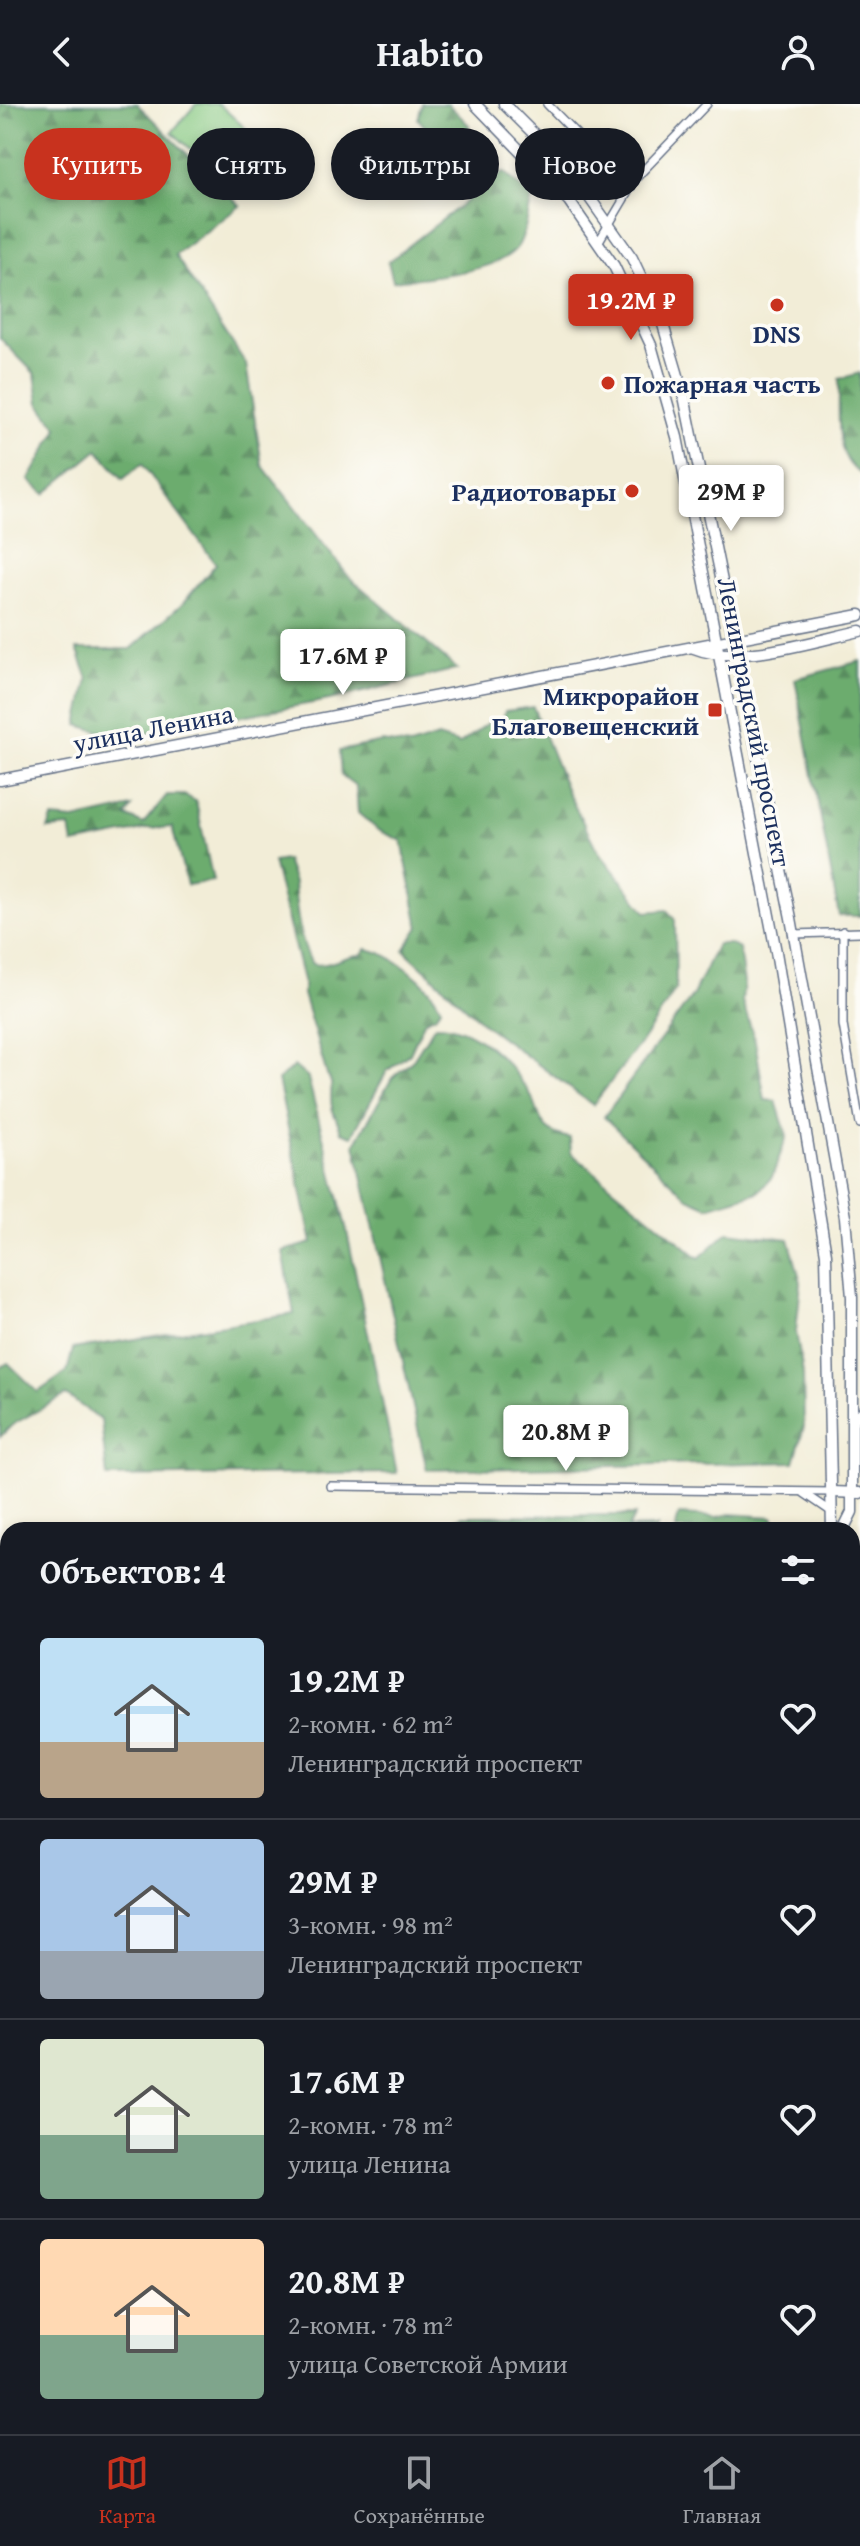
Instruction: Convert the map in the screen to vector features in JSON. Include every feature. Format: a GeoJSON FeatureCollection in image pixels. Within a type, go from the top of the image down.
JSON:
{"type":"FeatureCollection","features":[{"type":"Feature","properties":{"kind":"main road","name":"Ленинградский проспект"},"geometry":{"type":"LineString","coordinates":[[475,104],[569,201],[599,241],[640,318],[677,437],[770,922],[826,1254],[832,1522]]}},
{"type":"Feature","properties":{"kind":"main road","name":"Ленинградский проспект"},"geometry":{"type":"LineString","coordinates":[[504,104],[527,128]]}},
{"type":"Feature","properties":{"kind":"main road","name":"Ленинградский проспект"},"geometry":{"type":"LineString","coordinates":[[593,200],[632,258],[662,321],[693,434],[791,918],[845,1217],[852,1297],[856,1512]]}},
{"type":"Feature","properties":{"kind":"main road"},"geometry":{"type":"LineString","coordinates":[[677,437],[693,434]]}},
{"type":"Feature","properties":{"kind":"main road","name":"улица Ленина"},"geometry":{"type":"LineString","coordinates":[[0,780],[860,615]]}},
{"type":"Feature","properties":{"kind":"main road","name":"улица Ленина"},"geometry":{"type":"LineString","coordinates":[[692,647],[720,654],[738,654],[860,631]]}},
{"type":"Feature","properties":{"kind":"main road"},"geometry":{"type":"LineString","coordinates":[[770,922],[791,918]]}},
{"type":"Feature","properties":{"kind":"main road"},"geometry":{"type":"LineString","coordinates":[[832,1492],[856,1493]]}},
{"type":"Feature","properties":{"kind":"main road"},"geometry":{"type":"LineString","coordinates":[[832,1512],[856,1512]]}},
{"type":"Feature","properties":{"kind":"street"},"geometry":{"type":"LineString","coordinates":[[547,104],[570,128]]}},
{"type":"Feature","properties":{"kind":"street"},"geometry":{"type":"LineString","coordinates":[[645,171],[707,104]]}},
{"type":"Feature","properties":{"kind":"street"},"geometry":{"type":"LineString","coordinates":[[599,241],[622,200]]}},
{"type":"Feature","properties":{"kind":"street"},"geometry":{"type":"LineString","coordinates":[[843,931],[843,1025],[860,1124]]}},
{"type":"Feature","properties":{"kind":"street"},"geometry":{"type":"LineString","coordinates":[[794,934],[860,932]]}},
{"type":"Feature","properties":{"kind":"street"},"geometry":{"type":"LineString","coordinates":[[852,1425],[860,1412]]}},
{"type":"Feature","properties":{"kind":"street"},"geometry":{"type":"LineString","coordinates":[[330,1486],[832,1492]]}},
{"type":"Feature","properties":{"kind":"street"},"geometry":{"type":"LineString","coordinates":[[802,1492],[832,1512]]}},
{"type":"Feature","properties":{"kind":"green space"},"geometry":{"type":"Polygon","coordinates":[[[0,104],[137,104],[161,128],[24,128],[24,200],[171,200],[171,138],[187,154],[187,200],[234,200],[240,206],[175,255],[246,364],[262,465],[349,577],[457,669],[329,700],[122,738],[78,725],[88,679],[77,649],[131,649],[184,602],[216,564],[142,464],[123,479],[98,450],[45,494],[29,480],[58,428],[39,403],[35,374],[0,338],[0,104]]]}},
{"type":"Feature","properties":{"kind":"green space"},"geometry":{"type":"Polygon","coordinates":[[[196,104],[219,104],[245,128],[187,128],[187,146],[172,132],[196,104]]]}},
{"type":"Feature","properties":{"kind":"green space"},"geometry":{"type":"Polygon","coordinates":[[[422,104],[448,104],[469,128],[426,128],[418,119],[422,104]]]}},
{"type":"Feature","properties":{"kind":"green space"},"geometry":{"type":"Polygon","coordinates":[[[504,172],[515,182],[515,200],[532,200],[521,241],[509,255],[479,268],[393,281],[388,262],[468,200],[499,200],[499,176],[504,172]]]}},
{"type":"Feature","properties":{"kind":"green space"},"geometry":{"type":"Polygon","coordinates":[[[860,373],[860,473],[851,466],[841,444],[839,379],[860,373]]]}},
{"type":"Feature","properties":{"kind":"green space"},"geometry":{"type":"Polygon","coordinates":[[[860,661],[860,916],[839,916],[795,679],[860,661]]]}},
{"type":"Feature","properties":{"kind":"green space"},"geometry":{"type":"Polygon","coordinates":[[[533,707],[567,791],[596,848],[646,912],[667,910],[675,920],[676,989],[645,1037],[593,1105],[485,1025],[404,950],[419,927],[402,841],[378,830],[358,813],[356,786],[341,775],[339,751],[382,742],[410,746],[438,737],[460,744],[491,721],[503,720],[505,711],[533,707]]]}},
{"type":"Feature","properties":{"kind":"green space"},"geometry":{"type":"Polygon","coordinates":[[[167,795],[184,795],[196,802],[213,881],[187,885],[172,827],[73,844],[70,827],[48,829],[52,818],[74,820],[132,807],[126,816],[143,824],[167,795]]]}},
{"type":"Feature","properties":{"kind":"green space"},"geometry":{"type":"Polygon","coordinates":[[[286,860],[293,881],[301,935],[312,964],[361,955],[366,949],[376,952],[387,956],[419,979],[441,1008],[435,1016],[425,1020],[410,1053],[387,1071],[352,1136],[341,1132],[334,1114],[331,1082],[303,994],[303,980],[273,862],[286,860]]]}},
{"type":"Feature","properties":{"kind":"green space"},"geometry":{"type":"Polygon","coordinates":[[[717,944],[730,944],[739,949],[744,983],[742,1001],[755,1041],[765,1100],[776,1101],[787,1136],[772,1177],[758,1192],[708,1207],[688,1198],[604,1117],[693,995],[717,944]]]}},
{"type":"Feature","properties":{"kind":"green space"},"geometry":{"type":"Polygon","coordinates":[[[435,1025],[449,1026],[476,1037],[500,1056],[520,1079],[545,1126],[570,1138],[571,1153],[699,1258],[728,1232],[789,1239],[801,1282],[796,1332],[803,1373],[804,1427],[794,1462],[427,1470],[355,1144],[392,1078],[412,1061],[435,1025]]]}},
{"type":"Feature","properties":{"kind":"green space"},"geometry":{"type":"Polygon","coordinates":[[[294,1066],[308,1078],[346,1227],[397,1473],[107,1477],[101,1420],[66,1395],[12,1425],[0,1437],[0,1368],[8,1363],[38,1392],[67,1372],[73,1349],[294,1314],[283,1251],[312,1243],[278,1080],[294,1066]]]}},
{"type":"Feature","properties":{"kind":"green space"},"geometry":{"type":"Polygon","coordinates":[[[730,1514],[773,1517],[776,1522],[677,1522],[679,1515],[717,1517],[730,1514]]]}},
{"type":"Feature","properties":{"kind":"green space"},"geometry":{"type":"Polygon","coordinates":[[[635,1515],[631,1522],[449,1522],[462,1516],[635,1515]]]}},
{"type":"Feature","properties":{"kind":"place","name":"DNS"},"geometry":{"type":"Point","coordinates":[777,305]}},
{"type":"Feature","properties":{"kind":"place","name":"Пожарная часть"},"geometry":{"type":"Point","coordinates":[608,383]}},
{"type":"Feature","properties":{"kind":"place","name":"Радиотовары"},"geometry":{"type":"Point","coordinates":[632,491]}},
{"type":"Feature","properties":{"kind":"place","name":"Микрорайон Благовещенский"},"geometry":{"type":"Point","coordinates":[715,710]}}]}
